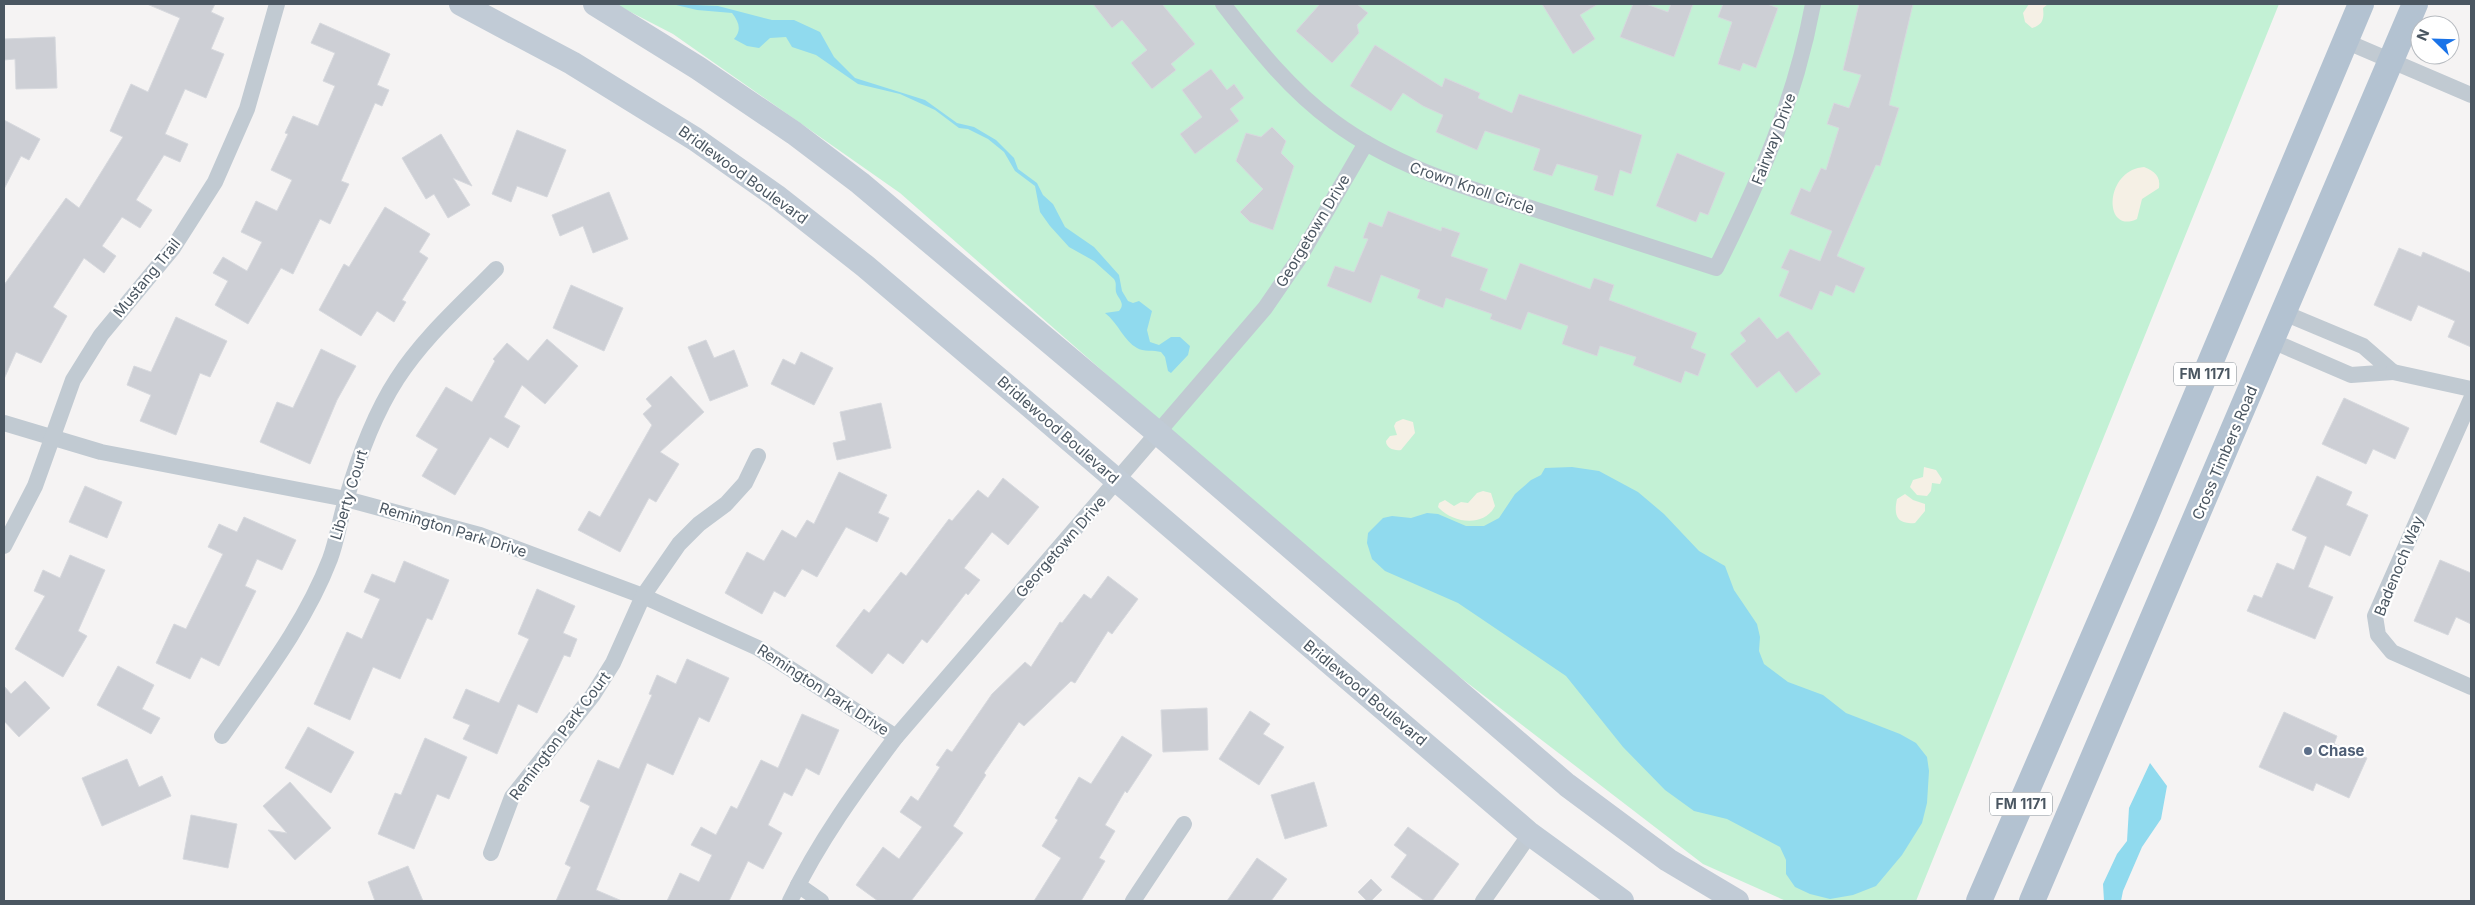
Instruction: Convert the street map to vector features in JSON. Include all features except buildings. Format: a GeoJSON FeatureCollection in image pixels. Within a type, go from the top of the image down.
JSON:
{"type":"FeatureCollection","features":[{"type":"Feature","properties":{"kind":"main road","name":"Bridlewood Boulevard"},"geometry":{"type":"LineString","coordinates":[[461,4],[572,63],[695,139],[769,191],[865,266],[1530,834],[1622,901]]}},
{"type":"Feature","properties":{"kind":"main road"},"geometry":{"type":"LineString","coordinates":[[595,4],[666,46],[794,133],[900,216],[1159,434],[1567,785],[1668,860],[1736,901]]}},
{"type":"Feature","properties":{"kind":"main road","name":"FM 1171"},"geometry":{"type":"LineString","coordinates":[[1979,901],[2144,520],[2361,4]]}},
{"type":"Feature","properties":{"kind":"main road","name":"Cross Timbers Road"},"geometry":{"type":"LineString","coordinates":[[2032,901],[2416,4]]}},
{"type":"Feature","properties":{"kind":"street","name":"Mustang Trail"},"geometry":{"type":"LineString","coordinates":[[4,546],[35,486],[73,380],[86,357],[124,306],[173,248],[215,182],[247,109],[277,4]]}},
{"type":"Feature","properties":{"kind":"street","name":"Crown Knoll Circle"},"geometry":{"type":"LineString","coordinates":[[1223,4],[1287,82],[1334,122],[1399,162],[1437,178],[1716,268]]}},
{"type":"Feature","properties":{"kind":"street","name":"Fairway Drive"},"geometry":{"type":"LineString","coordinates":[[1716,268],[1754,192],[1790,99],[1805,46],[1813,4]]}},
{"type":"Feature","properties":{"kind":"street"},"geometry":{"type":"LineString","coordinates":[[2345,41],[2471,95]]}},
{"type":"Feature","properties":{"kind":"street","name":"Georgetown Drive"},"geometry":{"type":"LineString","coordinates":[[790,901],[820,843],[853,794],[896,737],[1159,434],[1279,288],[1298,260],[1366,143]]}},
{"type":"Feature","properties":{"kind":"street","name":"Liberty Court"},"geometry":{"type":"LineString","coordinates":[[222,736],[298,625],[330,558],[346,499],[364,446],[381,407],[397,379],[416,352],[496,269]]}},
{"type":"Feature","properties":{"kind":"street"},"geometry":{"type":"LineString","coordinates":[[2284,313],[2363,346],[2393,372]]}},
{"type":"Feature","properties":{"kind":"street"},"geometry":{"type":"LineString","coordinates":[[2272,341],[2351,375],[2393,372],[2471,389]]}},
{"type":"Feature","properties":{"kind":"street","name":"Badenoch Way"},"geometry":{"type":"LineString","coordinates":[[2471,399],[2375,616],[2378,635],[2392,652],[2471,688]]}},
{"type":"Feature","properties":{"kind":"street","name":"Remington Park Drive"},"geometry":{"type":"LineString","coordinates":[[4,423],[101,452],[346,499],[480,535],[643,596],[758,648],[896,737]]}},
{"type":"Feature","properties":{"kind":"street","name":"Remington Park Court"},"geometry":{"type":"LineString","coordinates":[[491,853],[512,797],[561,736],[603,679],[613,663],[643,596],[679,544],[699,524],[726,504],[745,483],[758,456]]}},
{"type":"Feature","properties":{"kind":"street"},"geometry":{"type":"LineString","coordinates":[[1133,901],[1184,824]]}},
{"type":"Feature","properties":{"kind":"street"},"geometry":{"type":"LineString","coordinates":[[1483,901],[1530,834]]}},
{"type":"Feature","properties":{"kind":"street"},"geometry":{"type":"LineString","coordinates":[[798,885],[821,901]]}},
{"type":"Feature","properties":{"kind":"green space"},"geometry":{"type":"Polygon","coordinates":[[[615,4],[2279,4],[1916,901],[1786,901],[1703,864],[1448,668],[1204,460],[900,193],[673,34],[615,4]]]}},
{"type":"Feature","properties":{"kind":"sand"},"geometry":{"type":"Polygon","coordinates":[[[2029,4],[2048,4],[2043,8],[2041,23],[2032,28],[2025,22],[2023,13],[2029,4]]]}},
{"type":"Feature","properties":{"kind":"sand"},"geometry":{"type":"Polygon","coordinates":[[[2144,167],[2151,170],[2158,177],[2159,188],[2142,199],[2137,219],[2126,221],[2118,218],[2114,210],[2115,189],[2121,179],[2131,171],[2144,167]]]}},
{"type":"Feature","properties":{"kind":"sand"},"geometry":{"type":"Polygon","coordinates":[[[1403,419],[1413,422],[1415,433],[1401,450],[1396,450],[1387,446],[1386,441],[1390,436],[1397,435],[1394,426],[1396,422],[1403,419]]]}},
{"type":"Feature","properties":{"kind":"sand"},"geometry":{"type":"Polygon","coordinates":[[[1924,467],[1936,470],[1942,479],[1940,484],[1932,483],[1931,491],[1927,496],[1917,495],[1910,487],[1913,480],[1923,477],[1924,467]]]}},
{"type":"Feature","properties":{"kind":"sand"},"geometry":{"type":"Polygon","coordinates":[[[1483,491],[1491,493],[1495,506],[1483,518],[1468,521],[1459,520],[1451,517],[1438,507],[1439,503],[1445,500],[1454,506],[1461,502],[1468,503],[1477,493],[1483,491]]]}},
{"type":"Feature","properties":{"kind":"sand"},"geometry":{"type":"Polygon","coordinates":[[[1905,494],[1913,500],[1925,504],[1925,511],[1915,523],[1903,522],[1897,517],[1897,499],[1905,494]]]}},
{"type":"Feature","properties":{"kind":"water"},"geometry":{"type":"Polygon","coordinates":[[[672,4],[718,6],[772,20],[794,20],[820,32],[834,57],[855,78],[925,100],[957,123],[974,127],[996,140],[1014,158],[1018,169],[1037,183],[1043,195],[1053,204],[1065,227],[1094,247],[1119,275],[1122,291],[1128,301],[1133,303],[1139,301],[1152,311],[1147,330],[1150,342],[1159,345],[1171,337],[1180,337],[1190,346],[1188,355],[1171,373],[1168,371],[1165,357],[1161,352],[1139,349],[1128,341],[1105,313],[1119,311],[1122,306],[1116,292],[1114,279],[1094,261],[1069,247],[1050,226],[1040,212],[1035,186],[1015,171],[1004,152],[988,139],[968,129],[959,128],[935,110],[900,94],[858,84],[816,55],[792,47],[786,37],[770,38],[759,48],[747,46],[734,39],[739,26],[732,13],[697,10],[672,4]]]}},
{"type":"Feature","properties":{"kind":"water"},"geometry":{"type":"Polygon","coordinates":[[[1572,467],[1599,471],[1638,492],[1664,514],[1699,551],[1725,566],[1734,590],[1757,624],[1760,637],[1759,651],[1764,664],[1788,682],[1823,695],[1846,713],[1900,734],[1916,743],[1927,757],[1929,771],[1927,803],[1922,823],[1902,855],[1876,886],[1853,895],[1830,899],[1810,894],[1795,887],[1786,874],[1786,860],[1780,847],[1727,819],[1694,811],[1665,790],[1623,747],[1566,676],[1458,603],[1385,571],[1372,559],[1367,543],[1368,533],[1383,518],[1392,516],[1411,518],[1427,513],[1438,514],[1466,526],[1484,526],[1499,518],[1515,494],[1531,480],[1541,475],[1545,468],[1572,467]]]}},
{"type":"Feature","properties":{"kind":"water"},"geometry":{"type":"Polygon","coordinates":[[[2150,763],[2167,786],[2161,819],[2142,847],[2123,891],[2121,901],[2104,901],[2103,884],[2117,854],[2127,841],[2129,808],[2150,763]]]}},
{"type":"Feature","properties":{"kind":"place","name":"Chase"},"geometry":{"type":"Point","coordinates":[2308,751]}}]}
